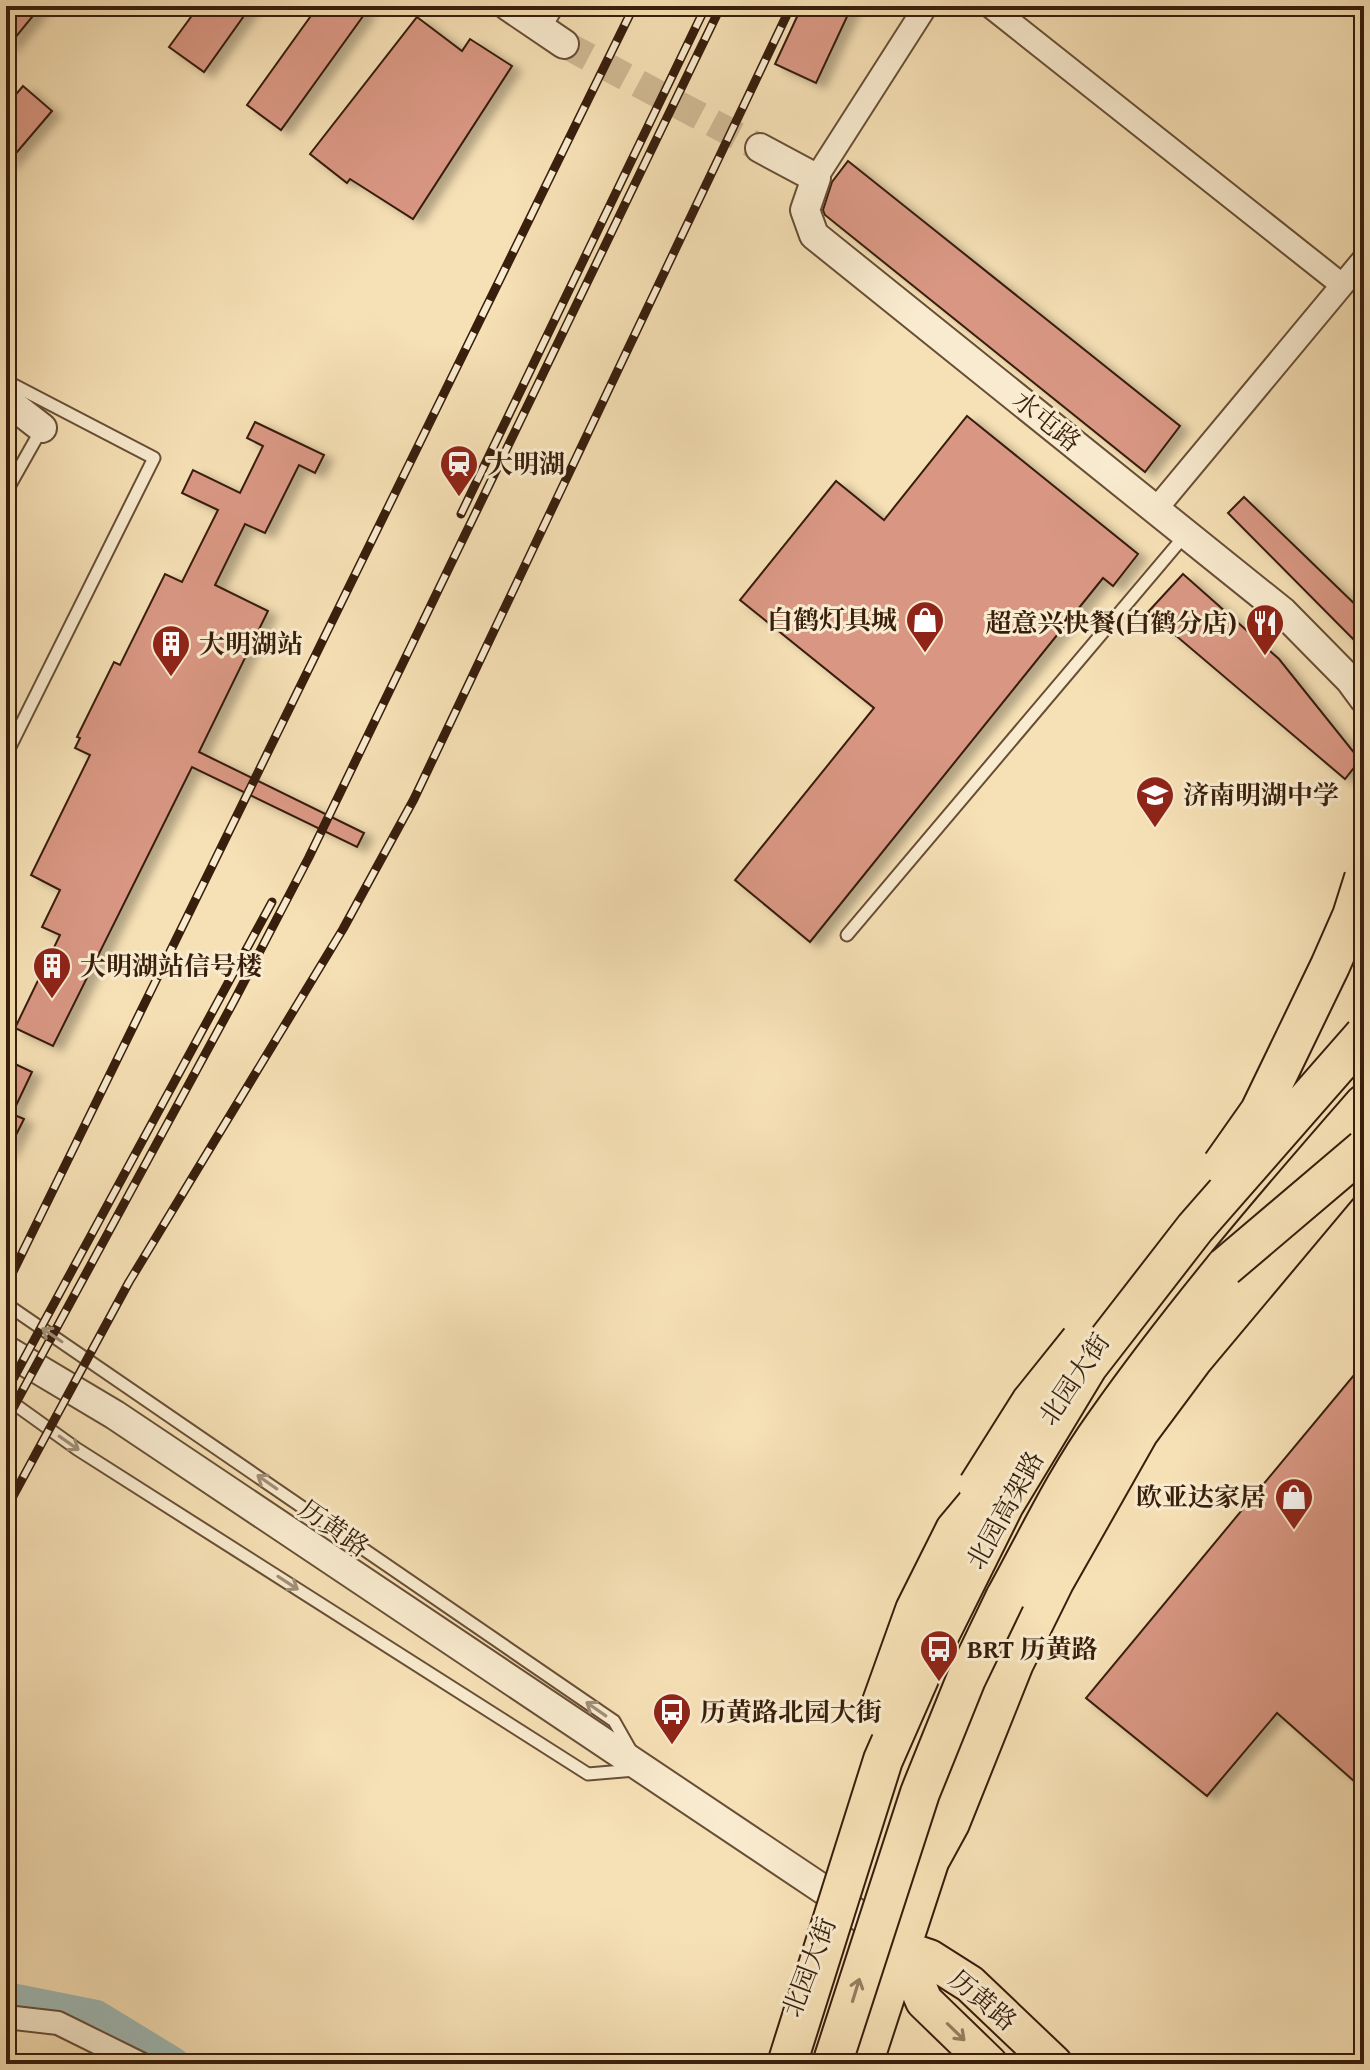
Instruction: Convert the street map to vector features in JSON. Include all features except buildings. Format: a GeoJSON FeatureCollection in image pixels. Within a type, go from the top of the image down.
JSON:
{"type":"FeatureCollection","features":[{"type":"Feature","properties":{"kind":"highway"},"geometry":{"type":"LineString","coordinates":[[1260,1111],[1330,966],[1352,916],[1364,878]]}},
{"type":"Feature","properties":{"kind":"highway"},"geometry":{"type":"LineString","coordinates":[[760,2064],[847,1801],[915,1610],[988,1466],[1031,1402],[1214,1175],[1325,1029],[1364,954]]}},
{"type":"Feature","properties":{"kind":"highway","name":"北园高架路"},"geometry":{"type":"LineString","coordinates":[[787,2064],[883,1760],[927,1660],[1004,1505],[1088,1366],[1195,1228],[1364,1035]]}},
{"type":"Feature","properties":{"kind":"highway","name":"北园高架路"},"geometry":{"type":"LineString","coordinates":[[832,2064],[920,1793],[966,1679],[1048,1519],[1103,1426],[1225,1267],[1364,1104]]}},
{"type":"Feature","properties":{"kind":"highway"},"geometry":{"type":"LineString","coordinates":[[1225,1267],[1364,1152]]}},
{"type":"Feature","properties":{"kind":"highway"},"geometry":{"type":"LineString","coordinates":[[932,1856],[950,1823],[1014,1663],[1054,1582],[1139,1432],[1194,1358],[1364,1152]]}},
{"type":"Feature","properties":{"kind":"highway"},"geometry":{"type":"LineString","coordinates":[[955,1530],[1088,1366]]}},
{"type":"Feature","properties":{"kind":"highway"},"geometry":{"type":"LineString","coordinates":[[883,1760],[915,1610]]}},
{"type":"Feature","properties":{"kind":"main road","name":"北园大街"},"geometry":{"type":"LineString","coordinates":[[774,2064],[788,2019],[836,1898],[870,1779],[964,1557],[1069,1378],[1167,1253],[1364,1018]]}},
{"type":"Feature","properties":{"kind":"main road"},"geometry":{"type":"LineString","coordinates":[[864,2064],[932,1856],[936,1821],[994,1666],[1023,1604],[1122,1429],[1177,1352],[1364,1126]]}},
{"type":"Feature","properties":{"kind":"main road","name":"历黄路"},"geometry":{"type":"LineString","coordinates":[[902,1949],[924,2001],[989,2064]]}},
{"type":"Feature","properties":{"kind":"main road","name":"历黄路"},"geometry":{"type":"LineString","coordinates":[[902,1949],[929,1958],[970,1984],[1054,2064]]}},
{"type":"Feature","properties":{"kind":"street"},"geometry":{"type":"LineString","coordinates":[[508,6],[546,17],[564,44]]}},
{"type":"Feature","properties":{"kind":"street"},"geometry":{"type":"LineString","coordinates":[[760,148],[816,178],[926,6]]}},
{"type":"Feature","properties":{"kind":"street"},"geometry":{"type":"LineString","coordinates":[[990,6],[1342,285]]}},
{"type":"Feature","properties":{"kind":"street","name":"水屯路"},"geometry":{"type":"LineString","coordinates":[[816,178],[805,210],[814,235],[1283,612],[1350,680],[1364,699]]}},
{"type":"Feature","properties":{"kind":"street"},"geometry":{"type":"LineString","coordinates":[[1156,509],[1364,259]]}},
{"type":"Feature","properties":{"kind":"street"},"geometry":{"type":"LineString","coordinates":[[6,400],[42,428]]}},
{"type":"Feature","properties":{"kind":"street","name":"历黄路"},"geometry":{"type":"LineString","coordinates":[[6,1350],[115,1415],[836,1898],[902,1949]]}},
{"type":"Feature","properties":{"kind":"street"},"geometry":{"type":"LineString","coordinates":[[6,2017],[58,2023],[141,2064]]}},
{"type":"Feature","properties":{"kind":"lane"},"geometry":{"type":"LineString","coordinates":[[6,381],[154,458],[6,755]]}},
{"type":"Feature","properties":{"kind":"lane"},"geometry":{"type":"LineString","coordinates":[[6,492],[42,428]]}},
{"type":"Feature","properties":{"kind":"lane"},"geometry":{"type":"LineString","coordinates":[[847,935],[1187,534]]}},
{"type":"Feature","properties":{"kind":"lane","name":"历黄路"},"geometry":{"type":"LineString","coordinates":[[6,1304],[614,1721],[642,1770]]}},
{"type":"Feature","properties":{"kind":"lane"},"geometry":{"type":"LineString","coordinates":[[6,1398],[77,1449],[588,1774],[642,1770]]}},
{"type":"Feature","properties":{"kind":"waterway"},"geometry":{"type":"LineString","coordinates":[[6,1999],[96,2017],[173,2064]]}},
{"type":"Feature","properties":{"kind":"tunnel"},"geometry":{"type":"LineString","coordinates":[[564,44],[760,148]]}},
{"type":"Feature","properties":{"kind":"railway"},"geometry":{"type":"LineString","coordinates":[[6,1286],[634,6]]}},
{"type":"Feature","properties":{"kind":"railway"},"geometry":{"type":"LineString","coordinates":[[461,514],[706,6]]}},
{"type":"Feature","properties":{"kind":"railway"},"geometry":{"type":"LineString","coordinates":[[6,1421],[309,857],[721,6]]}},
{"type":"Feature","properties":{"kind":"railway"},"geometry":{"type":"LineString","coordinates":[[6,1509],[129,1282],[343,929],[414,799],[791,6]]}},
{"type":"Feature","properties":{"kind":"railway"},"geometry":{"type":"LineString","coordinates":[[6,1392],[272,902]]}},
{"type":"Feature","properties":{"kind":"place","name":"大明湖"},"geometry":{"type":"Point","coordinates":[459,498]}},
{"type":"Feature","properties":{"kind":"place","name":"白鹤灯具城"},"geometry":{"type":"Point","coordinates":[925,654]}},
{"type":"Feature","properties":{"kind":"place","name":"超意兴快餐(白鹤分店)"},"geometry":{"type":"Point","coordinates":[1265,657]}},
{"type":"Feature","properties":{"kind":"place","name":"大明湖站"},"geometry":{"type":"Point","coordinates":[171,678]}},
{"type":"Feature","properties":{"kind":"place","name":"济南明湖中学"},"geometry":{"type":"Point","coordinates":[1155,829]}},
{"type":"Feature","properties":{"kind":"place","name":"大明湖站信号楼"},"geometry":{"type":"Point","coordinates":[52,1000]}},
{"type":"Feature","properties":{"kind":"place","name":"欧亚达家居"},"geometry":{"type":"Point","coordinates":[1294,1531]}},
{"type":"Feature","properties":{"kind":"place","name":"BRT 历黄路"},"geometry":{"type":"Point","coordinates":[939,1683]}},
{"type":"Feature","properties":{"kind":"place","name":"历黄路北园大街"},"geometry":{"type":"Point","coordinates":[672,1746]}}]}
